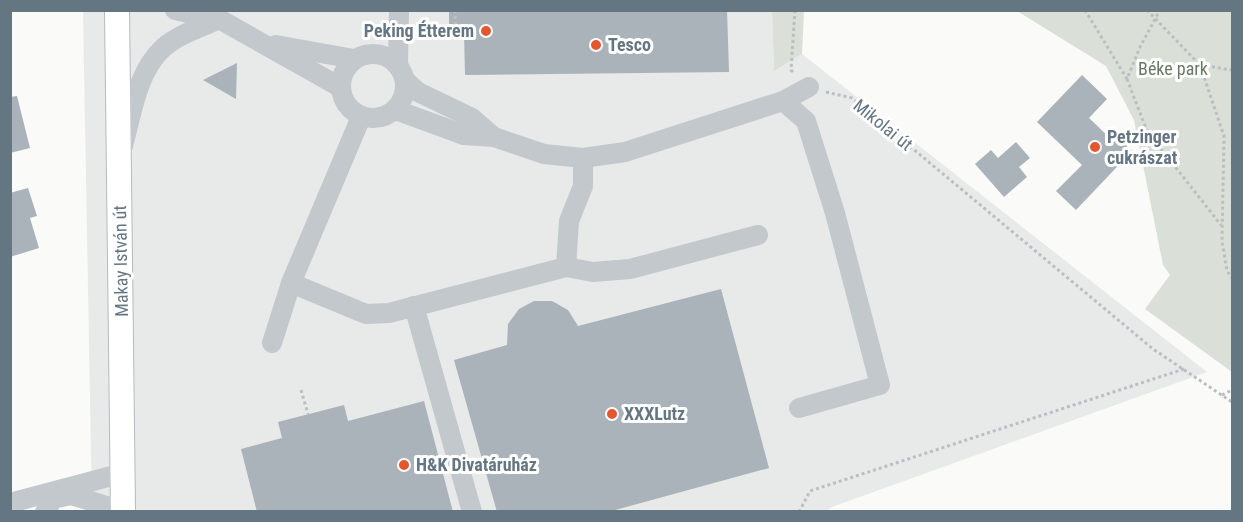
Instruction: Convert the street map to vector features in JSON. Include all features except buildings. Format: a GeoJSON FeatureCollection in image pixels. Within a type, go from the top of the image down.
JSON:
{"type":"FeatureCollection","features":[{"type":"Feature","properties":{"kind":"main road","name":"Makay István út"},"geometry":{"type":"LineString","coordinates":[[117,10],[123,511]]}},
{"type":"Feature","properties":{"kind":"street"},"geometry":{"type":"LineString","coordinates":[[175,10],[210,15],[340,87]]}},
{"type":"Feature","properties":{"kind":"street"},"geometry":{"type":"LineString","coordinates":[[399,13],[402,101],[396,110],[376,119],[361,117],[348,107],[340,87],[342,77],[359,57],[384,39],[399,13]]}},
{"type":"Feature","properties":{"kind":"street"},"geometry":{"type":"LineString","coordinates":[[120,160],[142,77],[164,48],[210,15]]}},
{"type":"Feature","properties":{"kind":"street"},"geometry":{"type":"LineString","coordinates":[[261,42],[359,57],[385,56],[418,92],[472,118],[494,137]]}},
{"type":"Feature","properties":{"kind":"street"},"geometry":{"type":"LineString","coordinates":[[396,110],[464,135],[494,137],[544,154],[583,158],[625,152],[783,101],[809,87]]}},
{"type":"Feature","properties":{"kind":"street"},"geometry":{"type":"LineString","coordinates":[[783,101],[806,121],[835,213],[880,385],[800,408]]}},
{"type":"Feature","properties":{"kind":"street"},"geometry":{"type":"LineString","coordinates":[[272,343],[291,283],[361,117]]}},
{"type":"Feature","properties":{"kind":"street"},"geometry":{"type":"LineString","coordinates":[[566,267],[569,221],[583,186],[583,158]]}},
{"type":"Feature","properties":{"kind":"street"},"geometry":{"type":"LineString","coordinates":[[291,283],[366,314],[389,313],[566,267],[593,272],[630,269],[758,235]]}},
{"type":"Feature","properties":{"kind":"street"},"geometry":{"type":"LineString","coordinates":[[414,306],[472,512]]}},
{"type":"Feature","properties":{"kind":"street"},"geometry":{"type":"LineString","coordinates":[[10,503],[123,473]]}},
{"type":"Feature","properties":{"kind":"street"},"geometry":{"type":"LineString","coordinates":[[45,512],[53,499],[71,495],[123,511]]}},
{"type":"Feature","properties":{"kind":"path"},"geometry":{"type":"LineString","coordinates":[[455,10],[456,38]]}},
{"type":"Feature","properties":{"kind":"path"},"geometry":{"type":"LineString","coordinates":[[795,10],[791,70],[809,87]]}},
{"type":"Feature","properties":{"kind":"path"},"geometry":{"type":"LineString","coordinates":[[1085,10],[1127,79],[1147,131],[1223,226]]}},
{"type":"Feature","properties":{"kind":"path"},"geometry":{"type":"LineString","coordinates":[[1147,10],[1200,65],[1224,136],[1223,226],[1227,271],[1233,278]]}},
{"type":"Feature","properties":{"kind":"path"},"geometry":{"type":"LineString","coordinates":[[1127,79],[1140,47],[1160,10]]}},
{"type":"Feature","properties":{"kind":"path"},"geometry":{"type":"LineString","coordinates":[[1200,65],[1233,70]]}},
{"type":"Feature","properties":{"kind":"path","name":"Mikolai út"},"geometry":{"type":"LineString","coordinates":[[809,87],[852,98],[1153,349],[1233,402]]}},
{"type":"Feature","properties":{"kind":"path"},"geometry":{"type":"LineString","coordinates":[[799,512],[810,491],[1184,369]]}},
{"type":"Feature","properties":{"kind":"path"},"geometry":{"type":"LineString","coordinates":[[301,390],[308,414]]}},
{"type":"Feature","properties":{"kind":"path"},"geometry":{"type":"LineString","coordinates":[[1222,394],[1233,390]]}},
{"type":"Feature","properties":{"kind":"shaded area"},"geometry":{"type":"Polygon","coordinates":[[[83,11],[772,11],[774,71],[802,54],[1207,372],[826,511],[92,511],[83,11]]]}},
{"type":"Feature","properties":{"kind":"green space"},"geometry":{"type":"Polygon","coordinates":[[[772,11],[804,11],[802,54],[774,71],[772,11]]]}},
{"type":"Feature","properties":{"kind":"green space","name":"Béke park"},"geometry":{"type":"Polygon","coordinates":[[[1017,11],[1232,11],[1232,372],[1145,309],[1170,275],[1163,265],[1134,120],[1106,66],[1017,11]]]}},
{"type":"Feature","properties":{"kind":"place","name":"Peking Étterem"},"geometry":{"type":"Point","coordinates":[486,31]}},
{"type":"Feature","properties":{"kind":"place","name":"Tesco"},"geometry":{"type":"Point","coordinates":[596,45]}},
{"type":"Feature","properties":{"kind":"place","name":"Petzinger cukrászat"},"geometry":{"type":"Point","coordinates":[1095,147]}},
{"type":"Feature","properties":{"kind":"place","name":"XXXLutz"},"geometry":{"type":"Point","coordinates":[612,414]}},
{"type":"Feature","properties":{"kind":"place","name":"H&K Divatáruház"},"geometry":{"type":"Point","coordinates":[404,465]}}]}
